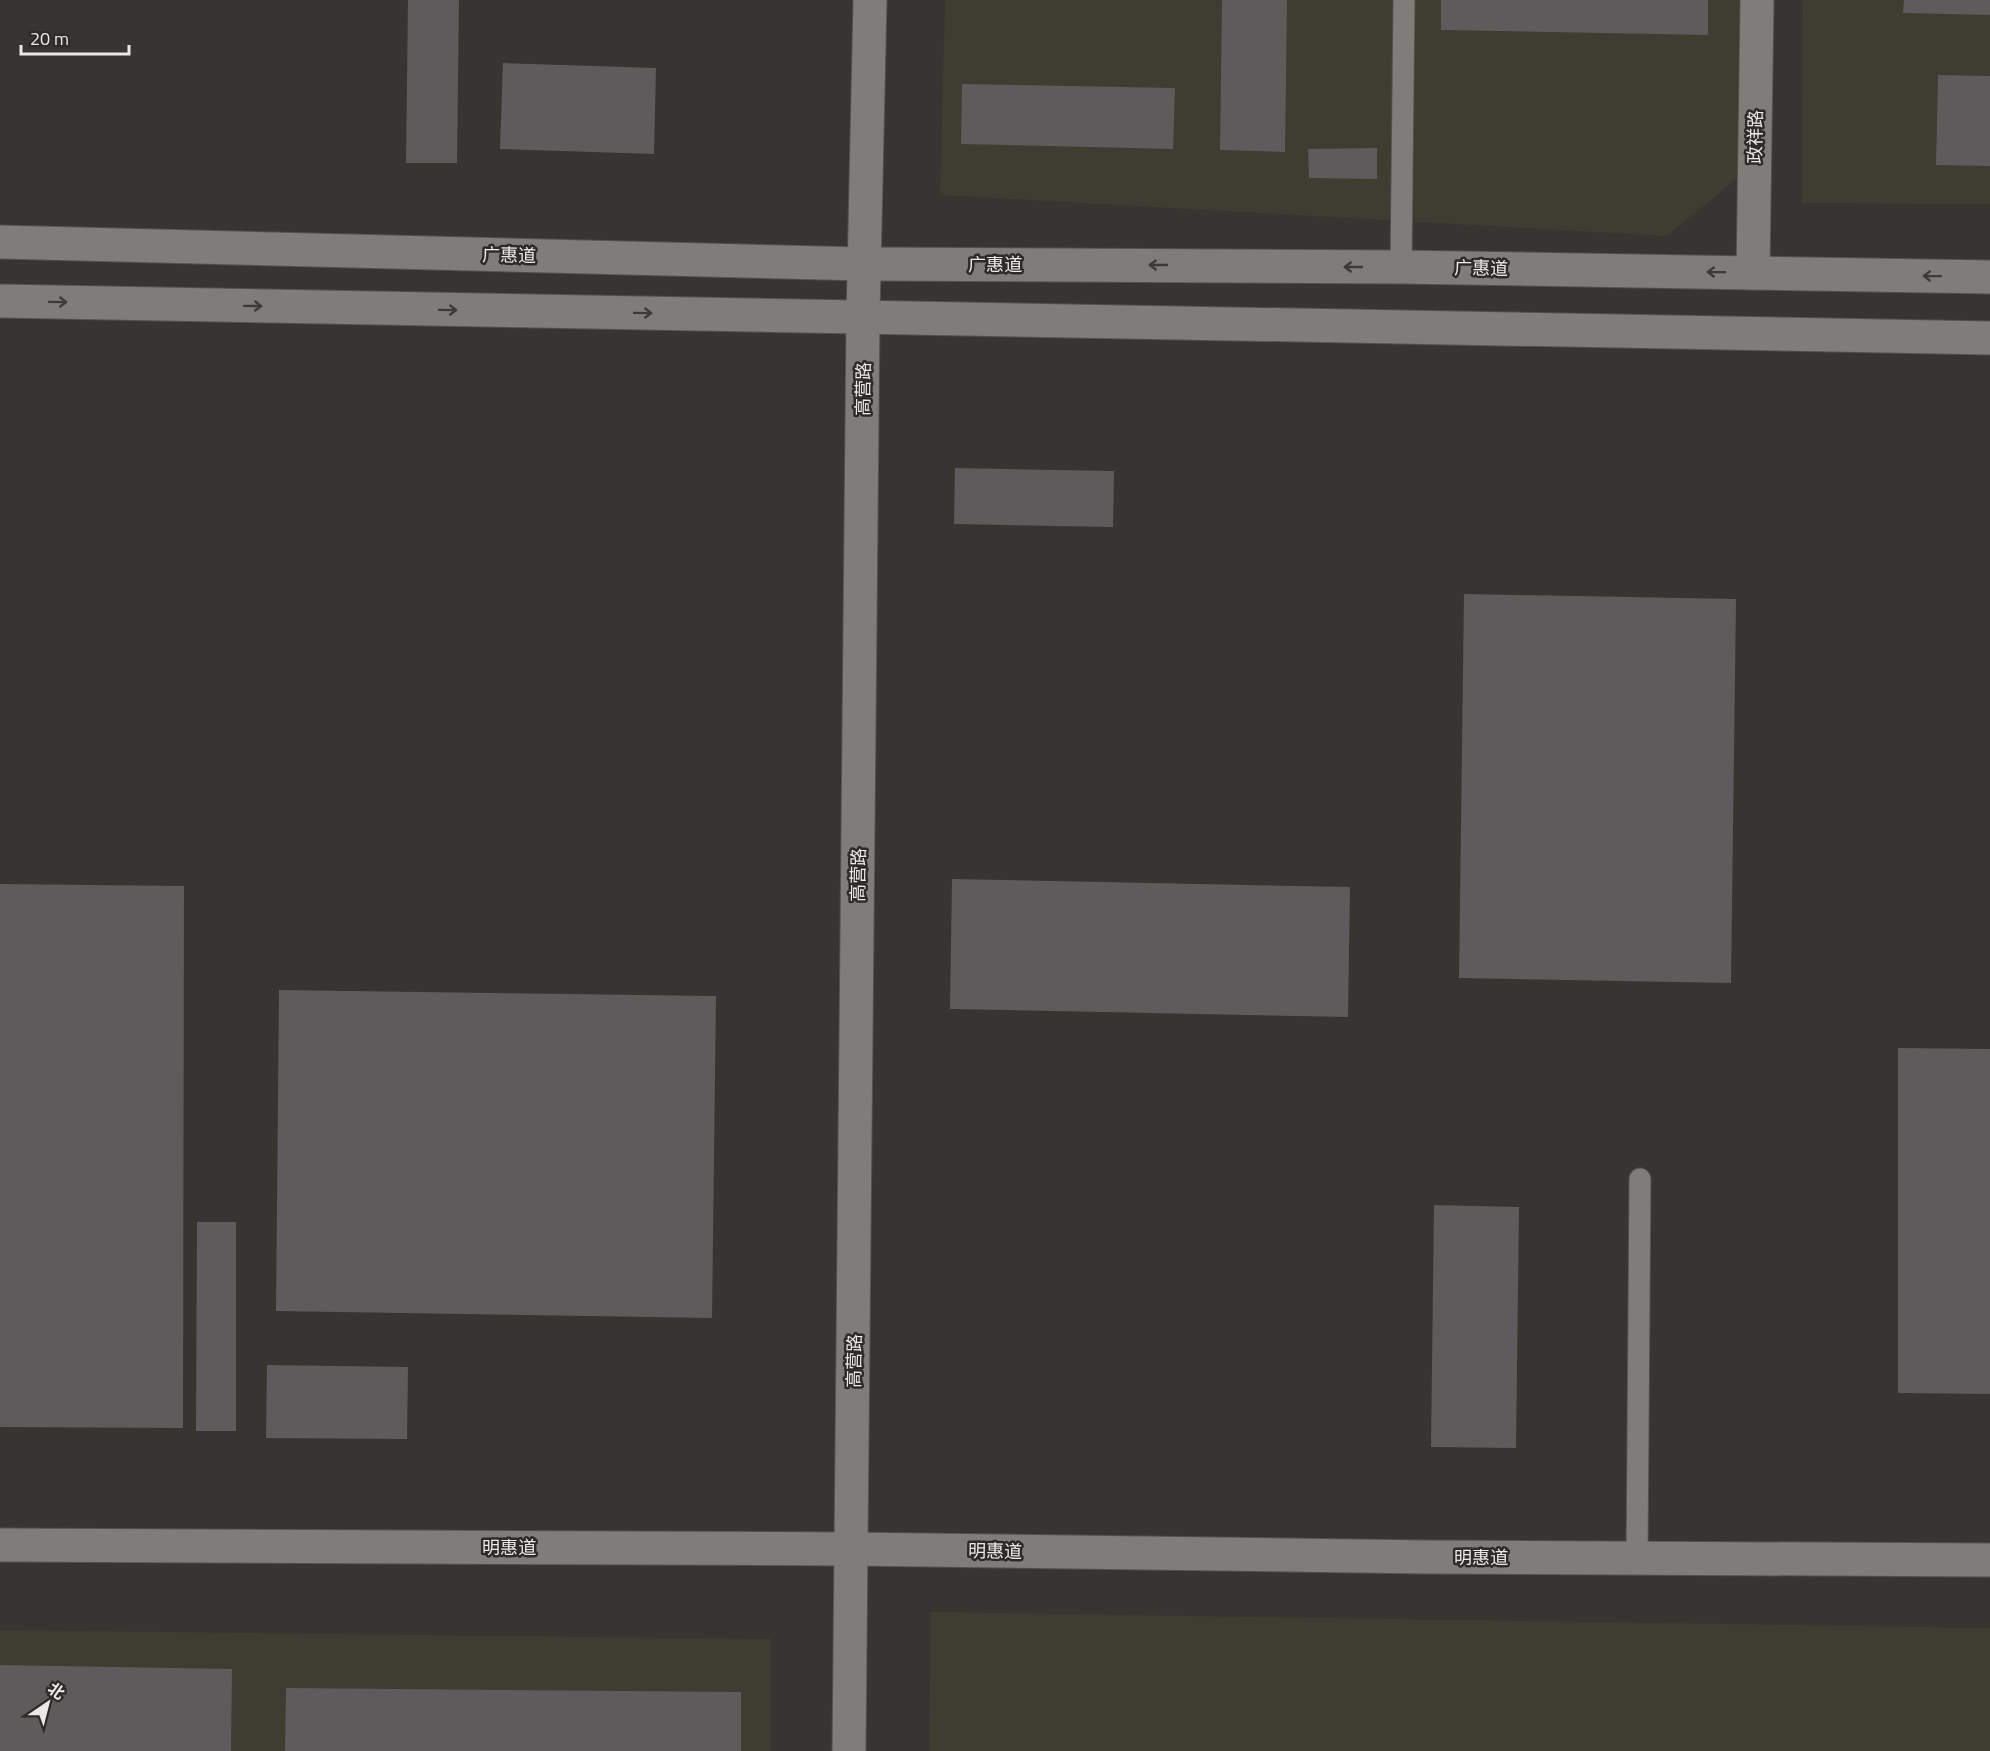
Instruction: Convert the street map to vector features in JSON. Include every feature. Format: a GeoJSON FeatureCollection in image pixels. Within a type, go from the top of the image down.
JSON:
{"type":"FeatureCollection","features":[{"type":"Feature","properties":{"kind":"street","name":"高营路"},"geometry":{"type":"LineString","coordinates":[[849,1751],[863,317],[870,0]]}},
{"type":"Feature","properties":{"kind":"street","name":"政祥路"},"geometry":{"type":"LineString","coordinates":[[1753,273],[1757,0]]}},
{"type":"Feature","properties":{"kind":"street","name":"广惠道"},"geometry":{"type":"LineString","coordinates":[[0,242],[864,264],[1401,267],[1990,278]]}},
{"type":"Feature","properties":{"kind":"street"},"geometry":{"type":"LineString","coordinates":[[0,301],[1990,338]]}},
{"type":"Feature","properties":{"kind":"street","name":"明惠道"},"geometry":{"type":"LineString","coordinates":[[0,1545],[852,1549],[1990,1560]]}},
{"type":"Feature","properties":{"kind":"lane"},"geometry":{"type":"LineString","coordinates":[[1401,267],[1404,0]]}},
{"type":"Feature","properties":{"kind":"lane"},"geometry":{"type":"LineString","coordinates":[[1637,1558],[1640,1179]]}},
{"type":"Feature","properties":{"kind":"shaded area"},"geometry":{"type":"Polygon","coordinates":[[[945,0],[1751,0],[1755,164],[1667,236],[940,195],[945,0]]]}},
{"type":"Feature","properties":{"kind":"shaded area"},"geometry":{"type":"Polygon","coordinates":[[[1803,0],[1990,0],[1990,204],[1802,203],[1803,0]]]}},
{"type":"Feature","properties":{"kind":"shaded area"},"geometry":{"type":"Polygon","coordinates":[[[931,1612],[1990,1628],[1990,1751],[929,1751],[931,1612]]]}},
{"type":"Feature","properties":{"kind":"shaded area"},"geometry":{"type":"Polygon","coordinates":[[[0,1630],[771,1639],[771,1751],[0,1751],[0,1630]]]}},
{"type":"Feature","properties":{"kind":"building"},"geometry":{"type":"Polygon","coordinates":[[[408,0],[459,0],[457,163],[406,163],[408,0]]]}},
{"type":"Feature","properties":{"kind":"building"},"geometry":{"type":"Polygon","coordinates":[[[1222,0],[1287,0],[1285,152],[1220,150],[1222,0]]]}},
{"type":"Feature","properties":{"kind":"building"},"geometry":{"type":"Polygon","coordinates":[[[1441,0],[1708,0],[1708,35],[1441,30],[1441,0]]]}},
{"type":"Feature","properties":{"kind":"building"},"geometry":{"type":"Polygon","coordinates":[[[1904,0],[1990,0],[1990,15],[1903,13],[1904,0]]]}},
{"type":"Feature","properties":{"kind":"building"},"geometry":{"type":"Polygon","coordinates":[[[503,63],[656,68],[654,154],[500,149],[503,63]]]}},
{"type":"Feature","properties":{"kind":"building"},"geometry":{"type":"Polygon","coordinates":[[[1938,75],[1990,76],[1990,166],[1936,165],[1938,75]]]}},
{"type":"Feature","properties":{"kind":"building"},"geometry":{"type":"Polygon","coordinates":[[[962,84],[1175,88],[1173,149],[961,144],[962,84]]]}},
{"type":"Feature","properties":{"kind":"building"},"geometry":{"type":"Polygon","coordinates":[[[1377,148],[1377,179],[1309,178],[1308,149],[1377,148]]]}},
{"type":"Feature","properties":{"kind":"building"},"geometry":{"type":"Polygon","coordinates":[[[955,468],[1114,471],[1113,527],[954,524],[955,468]]]}},
{"type":"Feature","properties":{"kind":"building"},"geometry":{"type":"Polygon","coordinates":[[[1464,594],[1736,599],[1731,983],[1459,978],[1464,594]]]}},
{"type":"Feature","properties":{"kind":"building"},"geometry":{"type":"Polygon","coordinates":[[[952,879],[1350,887],[1348,1017],[950,1009],[952,879]]]}},
{"type":"Feature","properties":{"kind":"building"},"geometry":{"type":"Polygon","coordinates":[[[0,884],[184,886],[183,1428],[0,1427],[0,884]]]}},
{"type":"Feature","properties":{"kind":"building"},"geometry":{"type":"Polygon","coordinates":[[[279,990],[716,996],[712,1318],[276,1311],[279,990]]]}},
{"type":"Feature","properties":{"kind":"building"},"geometry":{"type":"Polygon","coordinates":[[[1898,1048],[1990,1049],[1990,1394],[1898,1393],[1898,1048]]]}},
{"type":"Feature","properties":{"kind":"building"},"geometry":{"type":"Polygon","coordinates":[[[1434,1205],[1519,1207],[1516,1448],[1431,1447],[1434,1205]]]}},
{"type":"Feature","properties":{"kind":"building"},"geometry":{"type":"Polygon","coordinates":[[[197,1222],[236,1222],[236,1431],[196,1431],[197,1222]]]}},
{"type":"Feature","properties":{"kind":"building"},"geometry":{"type":"Polygon","coordinates":[[[267,1365],[408,1367],[407,1439],[266,1438],[267,1365]]]}},
{"type":"Feature","properties":{"kind":"building"},"geometry":{"type":"Polygon","coordinates":[[[0,1665],[232,1669],[231,1751],[0,1751],[0,1665]]]}},
{"type":"Feature","properties":{"kind":"building"},"geometry":{"type":"Polygon","coordinates":[[[286,1688],[741,1692],[741,1751],[285,1751],[286,1688]]]}}]}
